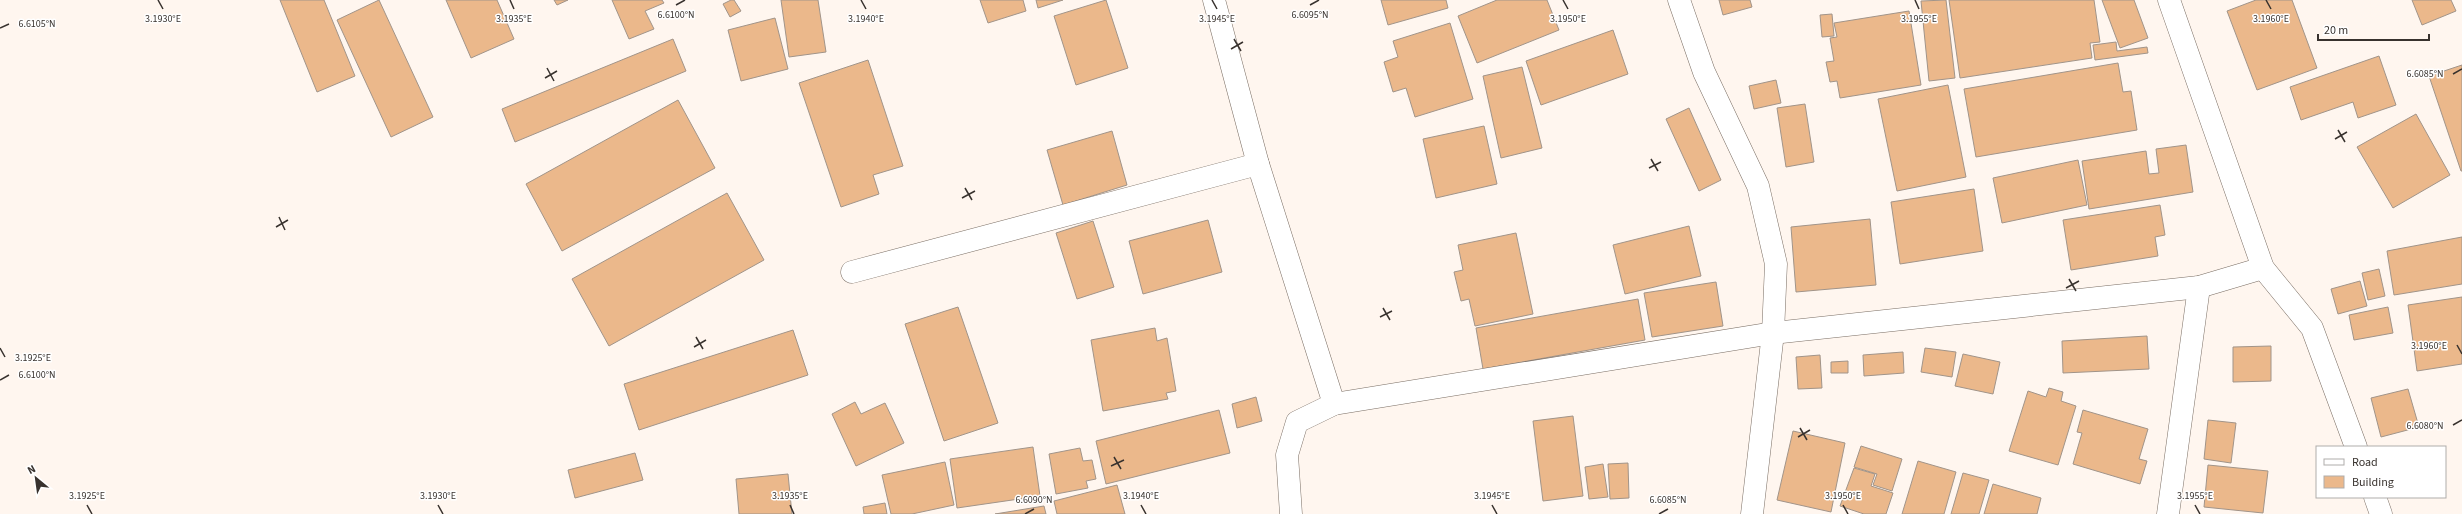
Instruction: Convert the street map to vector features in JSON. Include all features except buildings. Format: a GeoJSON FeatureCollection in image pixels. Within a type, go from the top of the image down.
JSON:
{"type":"FeatureCollection","features":[{"type":"Feature","properties":{"kind":"street"},"geometry":{"type":"LineString","coordinates":[[1214,0],[1258,164],[1334,404]]}},
{"type":"Feature","properties":{"kind":"street"},"geometry":{"type":"LineString","coordinates":[[1679,0],[1704,72],[1758,186],[1776,264],[1773,333],[1752,514]]}},
{"type":"Feature","properties":{"kind":"street"},"geometry":{"type":"LineString","coordinates":[[2172,1],[2264,268],[2312,328],[2356,446]]}},
{"type":"Feature","properties":{"kind":"street"},"geometry":{"type":"LineString","coordinates":[[852,272],[1258,164]]}},
{"type":"Feature","properties":{"kind":"street"},"geometry":{"type":"LineString","coordinates":[[1291,514],[1287,455],[1297,422],[1334,404],[1773,333],[2199,287],[2264,268]]}},
{"type":"Feature","properties":{"kind":"street"},"geometry":{"type":"LineString","coordinates":[[2168,514],[2199,287]]}},
{"type":"Feature","properties":{"kind":"street"},"geometry":{"type":"LineString","coordinates":[[2375,498],[2381,514]]}}]}
